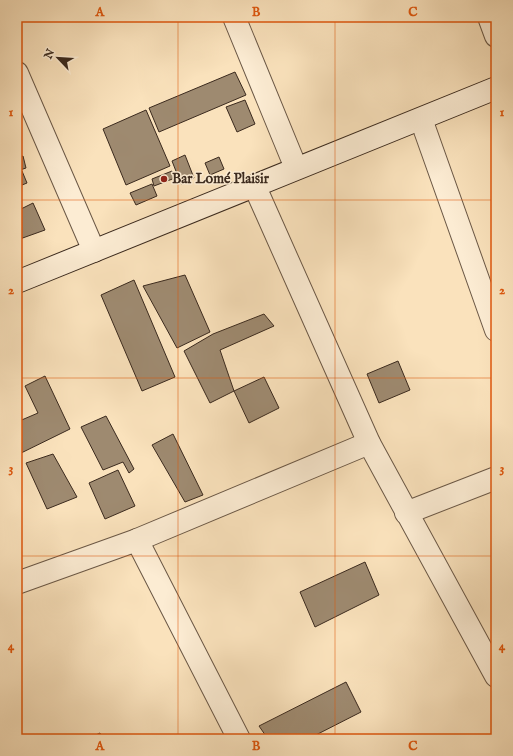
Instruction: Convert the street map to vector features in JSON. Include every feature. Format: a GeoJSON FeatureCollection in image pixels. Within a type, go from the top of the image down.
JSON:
{"type":"FeatureCollection","features":[{"type":"Feature","properties":{"kind":"street"},"geometry":{"type":"LineString","coordinates":[[234,17],[296,168]]}},
{"type":"Feature","properties":{"kind":"street"},"geometry":{"type":"LineString","coordinates":[[489,17],[496,36]]}},
{"type":"Feature","properties":{"kind":"street"},"geometry":{"type":"LineString","coordinates":[[17,73],[94,251]]}},
{"type":"Feature","properties":{"kind":"street"},"geometry":{"type":"LineString","coordinates":[[17,282],[255,187],[296,168],[496,88]]}},
{"type":"Feature","properties":{"kind":"street"},"geometry":{"type":"LineString","coordinates":[[421,119],[496,330]]}},
{"type":"Feature","properties":{"kind":"street"},"geometry":{"type":"LineString","coordinates":[[255,187],[370,443],[406,513],[496,676]]}},
{"type":"Feature","properties":{"kind":"street"},"geometry":{"type":"LineString","coordinates":[[17,583],[137,540],[370,443]]}},
{"type":"Feature","properties":{"kind":"street"},"geometry":{"type":"LineString","coordinates":[[406,513],[496,478]]}},
{"type":"Feature","properties":{"kind":"street"},"geometry":{"type":"LineString","coordinates":[[137,540],[239,739]]}},
{"type":"Feature","properties":{"kind":"building"},"geometry":{"type":"Polygon","coordinates":[[[235,72],[246,95],[159,132],[149,108],[235,72]]]}},
{"type":"Feature","properties":{"kind":"building"},"geometry":{"type":"Polygon","coordinates":[[[245,100],[255,124],[237,132],[226,107],[245,100]]]}},
{"type":"Feature","properties":{"kind":"building"},"geometry":{"type":"Polygon","coordinates":[[[146,110],[170,166],[126,185],[103,129],[146,110]]]}},
{"type":"Feature","properties":{"kind":"building"},"geometry":{"type":"Polygon","coordinates":[[[185,155],[194,178],[181,184],[172,161],[185,155]]]}},
{"type":"Feature","properties":{"kind":"building"},"geometry":{"type":"Polygon","coordinates":[[[23,156],[26,168],[17,171],[17,158],[23,156]]]}},
{"type":"Feature","properties":{"kind":"building"},"geometry":{"type":"Polygon","coordinates":[[[219,157],[224,169],[210,175],[205,163],[219,157]]]}},
{"type":"Feature","properties":{"kind":"building"},"geometry":{"type":"Polygon","coordinates":[[[22,171],[27,183],[17,187],[17,173],[22,171]]]}},
{"type":"Feature","properties":{"kind":"building"},"geometry":{"type":"Polygon","coordinates":[[[172,171],[175,178],[154,186],[152,179],[172,171]]]}},
{"type":"Feature","properties":{"kind":"building"},"geometry":{"type":"Polygon","coordinates":[[[152,184],[157,196],[136,205],[130,193],[152,184]]]}},
{"type":"Feature","properties":{"kind":"building"},"geometry":{"type":"Polygon","coordinates":[[[33,203],[45,230],[17,240],[17,211],[33,203]]]}},
{"type":"Feature","properties":{"kind":"building"},"geometry":{"type":"Polygon","coordinates":[[[185,275],[210,332],[177,348],[143,286],[185,275]]]}},
{"type":"Feature","properties":{"kind":"building"},"geometry":{"type":"Polygon","coordinates":[[[134,280],[175,377],[142,391],[101,295],[134,280]]]}},
{"type":"Feature","properties":{"kind":"building"},"geometry":{"type":"Polygon","coordinates":[[[264,314],[274,326],[220,350],[234,391],[210,403],[184,351],[213,334],[264,314]]]}},
{"type":"Feature","properties":{"kind":"building"},"geometry":{"type":"Polygon","coordinates":[[[398,361],[410,390],[379,403],[367,374],[398,361]]]}},
{"type":"Feature","properties":{"kind":"building"},"geometry":{"type":"Polygon","coordinates":[[[45,376],[70,429],[17,455],[17,422],[38,413],[25,386],[45,376]]]}},
{"type":"Feature","properties":{"kind":"building"},"geometry":{"type":"Polygon","coordinates":[[[264,377],[279,408],[249,423],[234,391],[264,377]]]}},
{"type":"Feature","properties":{"kind":"building"},"geometry":{"type":"Polygon","coordinates":[[[106,416],[134,469],[129,473],[123,462],[103,470],[81,427],[106,416]]]}},
{"type":"Feature","properties":{"kind":"building"},"geometry":{"type":"Polygon","coordinates":[[[173,434],[203,495],[185,502],[152,445],[173,434]]]}},
{"type":"Feature","properties":{"kind":"building"},"geometry":{"type":"Polygon","coordinates":[[[53,454],[77,497],[47,509],[26,463],[53,454]]]}},
{"type":"Feature","properties":{"kind":"building"},"geometry":{"type":"Polygon","coordinates":[[[118,470],[135,506],[105,519],[89,483],[118,470]]]}},
{"type":"Feature","properties":{"kind":"building"},"geometry":{"type":"Polygon","coordinates":[[[365,562],[379,595],[315,627],[300,592],[365,562]]]}},
{"type":"Feature","properties":{"kind":"building"},"geometry":{"type":"Polygon","coordinates":[[[346,682],[361,712],[308,739],[268,739],[259,726],[346,682]]]}},
{"type":"Feature","properties":{"kind":"building"},"geometry":{"type":"Polygon","coordinates":[[[100,733],[103,739],[87,739],[100,733]]]}},
{"type":"Feature","properties":{"kind":"place","name":"Bar Lomé Plaisir"},"geometry":{"type":"Point","coordinates":[164,179]}}]}
